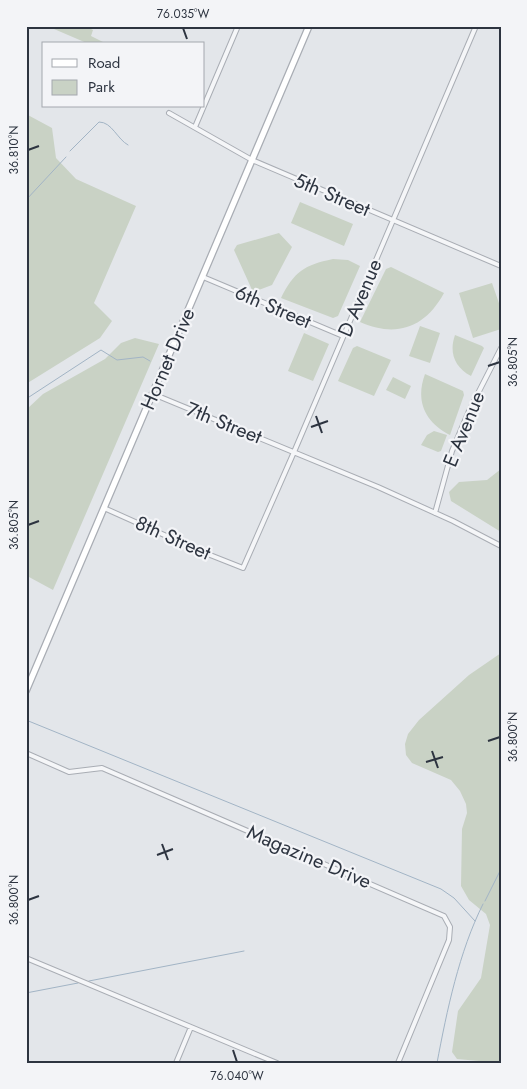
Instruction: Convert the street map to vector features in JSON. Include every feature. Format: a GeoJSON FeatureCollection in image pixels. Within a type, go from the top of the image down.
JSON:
{"type":"FeatureCollection","features":[{"type":"Feature","properties":{"kind":"main road","name":"Hornet Drive"},"geometry":{"type":"LineString","coordinates":[[26,691],[310,26]]}},
{"type":"Feature","properties":{"kind":"street"},"geometry":{"type":"LineString","coordinates":[[205,104],[238,26]]}},
{"type":"Feature","properties":{"kind":"street","name":"D Avenue"},"geometry":{"type":"LineString","coordinates":[[243,568],[394,221],[476,26]]}},
{"type":"Feature","properties":{"kind":"street"},"geometry":{"type":"LineString","coordinates":[[195,127],[203,108]]}},
{"type":"Feature","properties":{"kind":"street","name":"5th Street"},"geometry":{"type":"LineString","coordinates":[[169,113],[252,160],[501,266]]}},
{"type":"Feature","properties":{"kind":"street","name":"6th Street"},"geometry":{"type":"LineString","coordinates":[[203,277],[343,336]]}},
{"type":"Feature","properties":{"kind":"street","name":"E Avenue"},"geometry":{"type":"LineString","coordinates":[[435,513],[452,451],[501,348]]}},
{"type":"Feature","properties":{"kind":"street","name":"7th Street"},"geometry":{"type":"LineString","coordinates":[[154,394],[435,513],[501,546]]}},
{"type":"Feature","properties":{"kind":"street","name":"8th Street"},"geometry":{"type":"LineString","coordinates":[[104,508],[243,568]]}},
{"type":"Feature","properties":{"kind":"street","name":"Magazine Drive"},"geometry":{"type":"LineString","coordinates":[[26,753],[69,772],[102,768],[444,916],[450,926],[449,940],[398,1063]]}},
{"type":"Feature","properties":{"kind":"street"},"geometry":{"type":"LineString","coordinates":[[26,958],[277,1063]]}},
{"type":"Feature","properties":{"kind":"street"},"geometry":{"type":"LineString","coordinates":[[176,1063],[191,1027]]}},
{"type":"Feature","properties":{"kind":"green space"},"geometry":{"type":"Polygon","coordinates":[[[47,26],[85,26],[93,30],[91,36],[103,42],[84,42],[47,26]]]}},
{"type":"Feature","properties":{"kind":"green space"},"geometry":{"type":"Polygon","coordinates":[[[26,114],[52,128],[56,158],[76,179],[136,206],[94,303],[112,321],[100,338],[26,384],[26,114]]]}},
{"type":"Feature","properties":{"kind":"green space"},"geometry":{"type":"Polygon","coordinates":[[[300,202],[353,224],[344,246],[291,223],[300,202]]]}},
{"type":"Feature","properties":{"kind":"green space"},"geometry":{"type":"Polygon","coordinates":[[[279,233],[292,247],[272,285],[253,292],[234,250],[237,245],[279,233]]]}},
{"type":"Feature","properties":{"kind":"green space"},"geometry":{"type":"Polygon","coordinates":[[[333,259],[348,260],[360,266],[338,316],[333,318],[281,298],[301,271],[314,264],[333,259]]]}},
{"type":"Feature","properties":{"kind":"green space"},"geometry":{"type":"Polygon","coordinates":[[[391,267],[444,293],[428,315],[408,327],[386,329],[360,322],[386,269],[391,267]]]}},
{"type":"Feature","properties":{"kind":"green space"},"geometry":{"type":"Polygon","coordinates":[[[492,283],[501,309],[501,329],[473,338],[459,293],[492,283]]]}},
{"type":"Feature","properties":{"kind":"green space"},"geometry":{"type":"Polygon","coordinates":[[[420,326],[440,333],[430,363],[409,356],[420,326]]]}},
{"type":"Feature","properties":{"kind":"green space"},"geometry":{"type":"Polygon","coordinates":[[[304,333],[329,344],[313,381],[288,371],[304,333]]]}},
{"type":"Feature","properties":{"kind":"green space"},"geometry":{"type":"Polygon","coordinates":[[[455,335],[484,348],[471,376],[460,368],[454,358],[453,341],[455,335]]]}},
{"type":"Feature","properties":{"kind":"green space"},"geometry":{"type":"Polygon","coordinates":[[[135,338],[159,344],[53,590],[29,577],[26,572],[26,410],[43,394],[105,359],[121,343],[135,338]]]}},
{"type":"Feature","properties":{"kind":"green space"},"geometry":{"type":"Polygon","coordinates":[[[357,346],[391,360],[374,396],[338,381],[353,348],[357,346]]]}},
{"type":"Feature","properties":{"kind":"green space"},"geometry":{"type":"Polygon","coordinates":[[[425,374],[463,391],[464,395],[450,435],[434,424],[424,410],[421,393],[425,374]]]}},
{"type":"Feature","properties":{"kind":"green space"},"geometry":{"type":"Polygon","coordinates":[[[393,377],[411,386],[405,399],[386,390],[393,377]]]}},
{"type":"Feature","properties":{"kind":"green space"},"geometry":{"type":"Polygon","coordinates":[[[434,431],[447,435],[441,451],[438,452],[421,445],[427,435],[434,431]]]}},
{"type":"Feature","properties":{"kind":"green space"},"geometry":{"type":"Polygon","coordinates":[[[501,469],[501,532],[451,501],[449,492],[459,482],[487,480],[501,469]]]}},
{"type":"Feature","properties":{"kind":"green space"},"geometry":{"type":"Polygon","coordinates":[[[501,653],[501,1063],[457,1059],[452,1052],[458,1011],[481,978],[490,925],[486,914],[469,900],[461,886],[462,829],[467,813],[466,804],[460,791],[451,780],[412,763],[406,755],[405,744],[408,734],[419,720],[469,675],[501,653]]]}},
{"type":"Feature","properties":{"kind":"waterway"},"geometry":{"type":"LineString","coordinates":[[70,151],[99,122],[111,128],[128,145]]}},
{"type":"Feature","properties":{"kind":"waterway"},"geometry":{"type":"LineString","coordinates":[[26,200],[66,157]]}},
{"type":"Feature","properties":{"kind":"waterway"},"geometry":{"type":"LineString","coordinates":[[26,399],[101,350],[117,360],[143,357],[150,361]]}},
{"type":"Feature","properties":{"kind":"waterway"},"geometry":{"type":"LineString","coordinates":[[26,588],[26,610]]}},
{"type":"Feature","properties":{"kind":"waterway"},"geometry":{"type":"LineString","coordinates":[[26,720],[441,889],[454,898],[475,921]]}},
{"type":"Feature","properties":{"kind":"waterway"},"geometry":{"type":"LineString","coordinates":[[485,901],[501,869]]}},
{"type":"Feature","properties":{"kind":"waterway"},"geometry":{"type":"LineString","coordinates":[[437,1063],[461,961],[483,904]]}},
{"type":"Feature","properties":{"kind":"waterway"},"geometry":{"type":"LineString","coordinates":[[89,981],[244,951]]}},
{"type":"Feature","properties":{"kind":"waterway"},"geometry":{"type":"LineString","coordinates":[[26,993],[78,983]]}}]}
